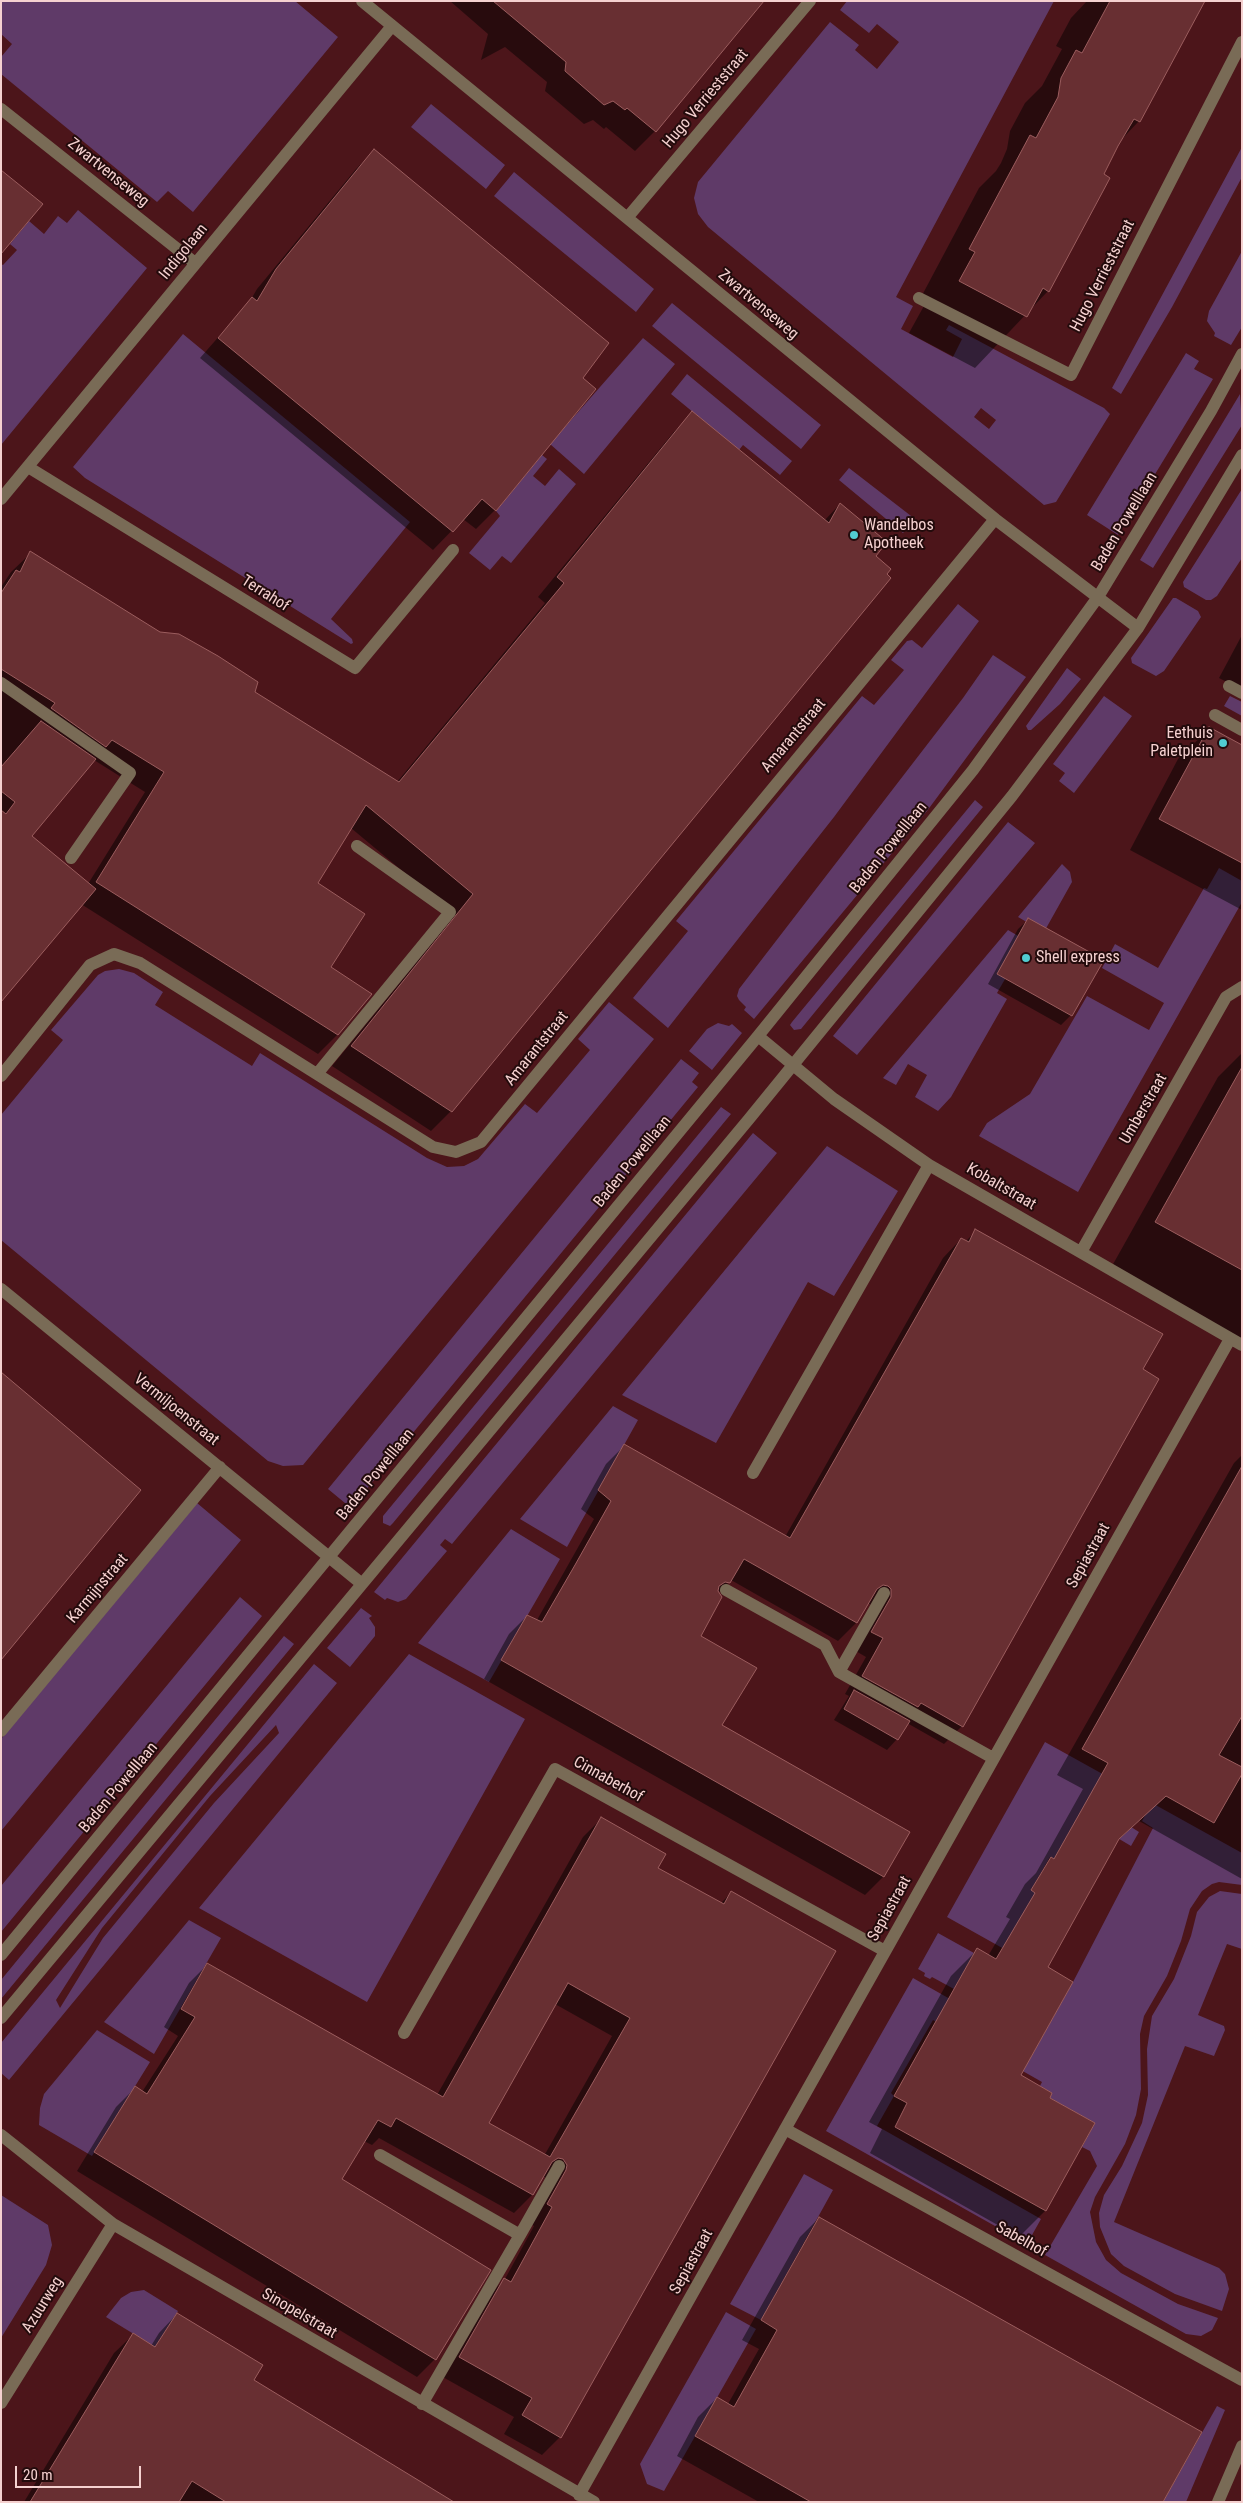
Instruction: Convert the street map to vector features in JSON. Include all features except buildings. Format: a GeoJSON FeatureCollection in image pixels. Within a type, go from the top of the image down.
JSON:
{"type":"FeatureCollection","features":[{"type":"Feature","properties":{"kind":"street","name":"Zwartvenseweg"},"geometry":{"type":"LineString","coordinates":[[362,1],[994,519],[1138,628]]}},
{"type":"Feature","properties":{"kind":"street","name":"Hugo Verrieststraat"},"geometry":{"type":"LineString","coordinates":[[627,218],[810,1]]}},
{"type":"Feature","properties":{"kind":"street","name":"Indigolaan"},"geometry":{"type":"LineString","coordinates":[[1,499],[392,26]]}},
{"type":"Feature","properties":{"kind":"street","name":"Hugo Verrieststraat"},"geometry":{"type":"LineString","coordinates":[[919,298],[1071,374],[1242,42]]}},
{"type":"Feature","properties":{"kind":"street","name":"Zwartvenseweg"},"geometry":{"type":"LineString","coordinates":[[1,109],[196,264]]}},
{"type":"Feature","properties":{"kind":"street","name":"Baden Powelllaan"},"geometry":{"type":"LineString","coordinates":[[1,1955],[758,1036],[973,770],[1098,597],[1211,412],[1242,354]]}},
{"type":"Feature","properties":{"kind":"street"},"geometry":{"type":"LineString","coordinates":[[1,2018],[793,1065],[1012,796],[1138,628],[1242,455]]}},
{"type":"Feature","properties":{"kind":"street","name":"Terrahof"},"geometry":{"type":"LineString","coordinates":[[28,467],[355,668],[453,550]]}},
{"type":"Feature","properties":{"kind":"street","name":"Amarantstraat"},"geometry":{"type":"LineString","coordinates":[[1,1076],[90,965],[114,954],[140,963],[433,1147],[456,1152],[481,1142],[994,519]]}},
{"type":"Feature","properties":{"kind":"street"},"geometry":{"type":"LineString","coordinates":[[1,684],[130,773],[71,858]]}},
{"type":"Feature","properties":{"kind":"street"},"geometry":{"type":"LineString","coordinates":[[1229,686],[1242,693]]}},
{"type":"Feature","properties":{"kind":"street"},"geometry":{"type":"LineString","coordinates":[[1215,715],[1242,730]]}},
{"type":"Feature","properties":{"kind":"street"},"geometry":{"type":"LineString","coordinates":[[317,1074],[450,912],[356,846]]}},
{"type":"Feature","properties":{"kind":"street","name":"Umberstraat"},"geometry":{"type":"LineString","coordinates":[[1081,1252],[1226,998],[1242,987]]}},
{"type":"Feature","properties":{"kind":"street","name":"Kobaltstraat"},"geometry":{"type":"LineString","coordinates":[[758,1036],[834,1099],[929,1165],[1242,1346]]}},
{"type":"Feature","properties":{"kind":"street"},"geometry":{"type":"LineString","coordinates":[[754,1473],[929,1165]]}},
{"type":"Feature","properties":{"kind":"street","name":"Vermiljoenstraat"},"geometry":{"type":"LineString","coordinates":[[1,1289],[362,1584]]}},
{"type":"Feature","properties":{"kind":"street","name":"Sepiastraat"},"geometry":{"type":"LineString","coordinates":[[579,2495],[1230,1339]]}},
{"type":"Feature","properties":{"kind":"street","name":"Karmijnstraat"},"geometry":{"type":"LineString","coordinates":[[1,1731],[220,1467]]}},
{"type":"Feature","properties":{"kind":"street"},"geometry":{"type":"LineString","coordinates":[[726,1590],[825,1645],[839,1672],[993,1758]]}},
{"type":"Feature","properties":{"kind":"street"},"geometry":{"type":"LineString","coordinates":[[839,1672],[884,1593]]}},
{"type":"Feature","properties":{"kind":"street","name":"Cinnaberhof"},"geometry":{"type":"LineString","coordinates":[[404,2033],[555,1769],[885,1951]]}},
{"type":"Feature","properties":{"kind":"street","name":"Sabelhof"},"geometry":{"type":"LineString","coordinates":[[785,2129],[1242,2380]]}},
{"type":"Feature","properties":{"kind":"street","name":"Sinopelstraat"},"geometry":{"type":"LineString","coordinates":[[1,2135],[113,2224],[594,2502]]}},
{"type":"Feature","properties":{"kind":"street"},"geometry":{"type":"LineString","coordinates":[[380,2155],[520,2235]]}},
{"type":"Feature","properties":{"kind":"street"},"geometry":{"type":"LineString","coordinates":[[422,2404],[559,2166]]}},
{"type":"Feature","properties":{"kind":"street","name":"Azuurweg"},"geometry":{"type":"LineString","coordinates":[[1,2403],[113,2224]]}},
{"type":"Feature","properties":{"kind":"street"},"geometry":{"type":"LineString","coordinates":[[1218,2502],[1242,2446]]}},
{"type":"Feature","properties":{"kind":"shaded area"},"geometry":{"type":"Polygon","coordinates":[[[1,1],[295,1],[338,37],[193,212],[168,191],[157,202],[1,74],[1,57],[12,44],[1,34],[1,1]]]}},
{"type":"Feature","properties":{"kind":"shaded area"},"geometry":{"type":"Polygon","coordinates":[[[847,1],[1054,1],[896,297],[913,306],[901,329],[953,357],[962,339],[946,330],[949,325],[1104,408],[1110,414],[1056,502],[1044,505],[708,227],[698,214],[694,198],[698,182],[830,22],[859,45],[855,50],[877,69],[899,42],[877,24],[869,33],[840,10],[847,1]],[[981,408],[974,417],[989,429],[996,420],[981,408]]]}},
{"type":"Feature","properties":{"kind":"shaded area"},"geometry":{"type":"Polygon","coordinates":[[[431,104],[505,165],[486,189],[411,127],[431,104]]]}},
{"type":"Feature","properties":{"kind":"shaded area"},"geometry":{"type":"Polygon","coordinates":[[[1242,147],[1242,177],[1172,307],[1121,394],[1112,388],[1242,147]]]}},
{"type":"Feature","properties":{"kind":"shaded area"},"geometry":{"type":"Polygon","coordinates":[[[514,172],[654,289],[636,312],[494,196],[514,172]]]}},
{"type":"Feature","properties":{"kind":"shaded area"},"geometry":{"type":"Polygon","coordinates":[[[78,210],[147,268],[1,445],[1,264],[3,265],[17,250],[10,244],[29,221],[44,234],[58,216],[67,223],[78,210]]]}},
{"type":"Feature","properties":{"kind":"shaded area"},"geometry":{"type":"Polygon","coordinates":[[[1242,251],[1242,327],[1231,345],[1214,336],[1215,333],[1207,321],[1209,311],[1242,251]]]}},
{"type":"Feature","properties":{"kind":"shaded area"},"geometry":{"type":"Polygon","coordinates":[[[672,303],[821,425],[801,449],[652,326],[672,303]]]}},
{"type":"Feature","properties":{"kind":"shaded area"},"geometry":{"type":"Polygon","coordinates":[[[183,334],[410,522],[331,619],[352,639],[353,643],[351,644],[85,478],[73,467],[183,334]]]}},
{"type":"Feature","properties":{"kind":"shaded area"},"geometry":{"type":"Polygon","coordinates":[[[643,338],[675,364],[584,474],[550,444],[643,338]]]}},
{"type":"Feature","properties":{"kind":"shaded area"},"geometry":{"type":"Polygon","coordinates":[[[1186,353],[1199,361],[1194,369],[1213,379],[1118,535],[1087,515],[1186,353]]]}},
{"type":"Feature","properties":{"kind":"shaded area"},"geometry":{"type":"Polygon","coordinates":[[[687,374],[792,461],[780,475],[743,445],[739,450],[671,394],[687,374]]]}},
{"type":"Feature","properties":{"kind":"shaded area"},"geometry":{"type":"Polygon","coordinates":[[[1240,394],[1242,425],[1153,568],[1140,560],[1240,394]]]}},
{"type":"Feature","properties":{"kind":"shaded area"},"geometry":{"type":"Polygon","coordinates":[[[542,455],[547,459],[533,476],[545,486],[559,469],[576,484],[511,563],[502,556],[490,570],[469,553],[500,516],[496,511],[542,455]]]}},
{"type":"Feature","properties":{"kind":"shaded area"},"geometry":{"type":"Polygon","coordinates":[[[849,468],[915,519],[903,533],[839,480],[849,468]]]}},
{"type":"Feature","properties":{"kind":"shaded area"},"geometry":{"type":"Polygon","coordinates":[[[1242,489],[1242,558],[1217,596],[1211,600],[1206,600],[1184,587],[1183,582],[1242,489]]]}},
{"type":"Feature","properties":{"kind":"shaded area"},"geometry":{"type":"Polygon","coordinates":[[[1173,598],[1198,611],[1201,617],[1164,671],[1156,676],[1132,663],[1131,658],[1173,598]]]}},
{"type":"Feature","properties":{"kind":"shaded area"},"geometry":{"type":"Polygon","coordinates":[[[958,604],[979,621],[834,817],[668,1028],[633,998],[688,931],[676,921],[862,696],[874,705],[904,670],[891,660],[907,641],[912,640],[922,648],[958,604]]]}},
{"type":"Feature","properties":{"kind":"shaded area"},"geometry":{"type":"Polygon","coordinates":[[[993,655],[1026,677],[927,811],[754,1019],[744,1010],[746,1007],[737,996],[739,989],[963,698],[993,655]]]}},
{"type":"Feature","properties":{"kind":"shaded area"},"geometry":{"type":"Polygon","coordinates":[[[1067,668],[1081,679],[1060,704],[1031,730],[1028,730],[1026,726],[1067,668]]]}},
{"type":"Feature","properties":{"kind":"shaded area"},"geometry":{"type":"Polygon","coordinates":[[[1104,696],[1132,716],[1074,793],[1059,781],[1065,773],[1053,764],[1104,696]]]}},
{"type":"Feature","properties":{"kind":"shaded area"},"geometry":{"type":"Polygon","coordinates":[[[1230,696],[1242,702],[1242,716],[1224,706],[1230,696]]]}},
{"type":"Feature","properties":{"kind":"shaded area"},"geometry":{"type":"Polygon","coordinates":[[[975,800],[983,807],[801,1029],[794,1030],[790,1025],[792,1022],[975,800]]]}},
{"type":"Feature","properties":{"kind":"shaded area"},"geometry":{"type":"Polygon","coordinates":[[[1008,822],[1035,843],[857,1055],[833,1036],[1008,822]]]}},
{"type":"Feature","properties":{"kind":"shaded area"},"geometry":{"type":"Polygon","coordinates":[[[1062,864],[1070,872],[1072,882],[1044,932],[1018,917],[1062,864]]]}},
{"type":"Feature","properties":{"kind":"shaded area"},"geometry":{"type":"Polygon","coordinates":[[[1219,868],[1242,881],[1242,902],[1078,1192],[979,1136],[987,1123],[1030,1094],[1087,996],[1149,1030],[1164,1003],[1102,968],[1115,944],[1158,968],[1204,888],[1207,889],[1219,868]]]}},
{"type":"Feature","properties":{"kind":"shaded area"},"geometry":{"type":"Polygon","coordinates":[[[1008,930],[1027,941],[997,993],[1007,999],[951,1097],[938,1111],[915,1097],[927,1075],[908,1064],[896,1085],[883,1078],[1008,930]]]}},
{"type":"Feature","properties":{"kind":"shaded area"},"geometry":{"type":"Polygon","coordinates":[[[119,969],[134,973],[163,992],[155,1005],[252,1066],[260,1053],[427,1158],[447,1167],[464,1166],[478,1159],[525,1104],[537,1113],[590,1050],[578,1039],[609,1002],[654,1039],[303,1465],[283,1466],[268,1461],[1,1240],[1,1115],[63,1040],[51,1030],[98,975],[105,971],[119,969]]]}},
{"type":"Feature","properties":{"kind":"shaded area"},"geometry":{"type":"Polygon","coordinates":[[[718,1023],[729,1026],[732,1024],[742,1033],[712,1070],[689,1051],[707,1029],[718,1023]]]}},
{"type":"Feature","properties":{"kind":"shaded area"},"geometry":{"type":"Polygon","coordinates":[[[681,1059],[699,1073],[692,1082],[698,1087],[351,1508],[328,1489],[681,1059]]]}},
{"type":"Feature","properties":{"kind":"shaded area"},"geometry":{"type":"Polygon","coordinates":[[[721,1107],[731,1114],[393,1523],[390,1526],[383,1523],[383,1516],[721,1107]]]}},
{"type":"Feature","properties":{"kind":"shaded area"},"geometry":{"type":"Polygon","coordinates":[[[753,1133],[777,1153],[452,1544],[445,1539],[440,1545],[447,1551],[406,1599],[398,1602],[387,1598],[385,1600],[374,1592],[753,1133]]]}},
{"type":"Feature","properties":{"kind":"shaded area"},"geometry":{"type":"Polygon","coordinates":[[[827,1146],[898,1191],[834,1296],[808,1282],[716,1443],[622,1395],[827,1146]]]}},
{"type":"Feature","properties":{"kind":"shaded area"},"geometry":{"type":"Polygon","coordinates":[[[613,1406],[638,1420],[567,1547],[520,1519],[613,1406]]]}},
{"type":"Feature","properties":{"kind":"shaded area"},"geometry":{"type":"Polygon","coordinates":[[[197,1503],[241,1540],[1,1831],[1,1739],[197,1503]]]}},
{"type":"Feature","properties":{"kind":"shaded area"},"geometry":{"type":"Polygon","coordinates":[[[511,1529],[560,1559],[489,1682],[418,1643],[511,1529]]]}},
{"type":"Feature","properties":{"kind":"shaded area"},"geometry":{"type":"Polygon","coordinates":[[[240,1597],[262,1616],[1,1932],[1,1886],[240,1597]]]}},
{"type":"Feature","properties":{"kind":"shaded area"},"geometry":{"type":"Polygon","coordinates":[[[361,1608],[372,1616],[369,1618],[375,1627],[375,1636],[350,1667],[327,1648],[361,1608]]]}},
{"type":"Feature","properties":{"kind":"shaded area"},"geometry":{"type":"Polygon","coordinates":[[[284,1636],[294,1644],[1,1999],[1,1980],[284,1636]]]}},
{"type":"Feature","properties":{"kind":"shaded area"},"geometry":{"type":"Polygon","coordinates":[[[409,1654],[525,1719],[367,2002],[199,1908],[409,1654]]]}},
{"type":"Feature","properties":{"kind":"shaded area"},"geometry":{"type":"Polygon","coordinates":[[[314,1664],[337,1683],[9,2080],[1,2073],[1,2043],[314,1664]],[[276,1725],[210,1796],[102,1928],[56,2000],[60,2008],[103,1938],[214,1803],[279,1733],[276,1725]]]}},
{"type":"Feature","properties":{"kind":"shaded area"},"geometry":{"type":"Polygon","coordinates":[[[1045,1742],[1144,1797],[1128,1825],[1139,1832],[1131,1846],[1079,1815],[1054,1859],[1050,1857],[1031,1890],[1035,1893],[1013,1954],[947,1917],[1045,1742]]]}},
{"type":"Feature","properties":{"kind":"shaded area"},"geometry":{"type":"Polygon","coordinates":[[[1152,1803],[1242,1853],[1242,1885],[1219,1882],[1212,1884],[1202,1891],[1190,1909],[1181,1941],[1167,1976],[1144,2016],[1140,2034],[1141,2089],[1136,2115],[1125,2144],[1095,2197],[1090,2212],[1096,2242],[1106,2260],[1121,2273],[1178,2304],[1218,2318],[1212,2330],[1201,2336],[1186,2334],[1045,2255],[1097,2166],[1090,2151],[1082,2147],[1095,2123],[1050,2098],[1052,2093],[1040,2086],[1042,2082],[933,2020],[891,2093],[894,2096],[877,2126],[1041,2219],[1027,2244],[826,2131],[913,1978],[950,1999],[1031,2057],[1073,1982],[1153,1828],[1142,1821],[1152,1803]]]}},
{"type":"Feature","properties":{"kind":"shaded area"},"geometry":{"type":"Polygon","coordinates":[[[1220,1891],[1242,1894],[1242,1949],[1227,1944],[1198,2015],[1224,2026],[1225,2030],[1214,2056],[1185,2046],[1114,2222],[1219,2268],[1225,2274],[1229,2289],[1222,2311],[1175,2294],[1124,2266],[1111,2254],[1100,2227],[1099,2213],[1104,2195],[1122,2166],[1142,2123],[1148,2095],[1147,2049],[1152,2016],[1174,1979],[1191,1936],[1197,1912],[1209,1897],[1220,1891]]]}},
{"type":"Feature","properties":{"kind":"shaded area"},"geometry":{"type":"Polygon","coordinates":[[[189,1920],[221,1938],[154,2054],[104,2022],[189,1920]]]}},
{"type":"Feature","properties":{"kind":"shaded area"},"geometry":{"type":"Polygon","coordinates":[[[938,1933],[974,1953],[954,1989],[932,1977],[930,1979],[924,1976],[925,1973],[918,1969],[938,1933]]]}},
{"type":"Feature","properties":{"kind":"shaded area"},"geometry":{"type":"Polygon","coordinates":[[[97,2030],[150,2062],[92,2156],[39,2125],[40,2108],[44,2094],[97,2030]]]}},
{"type":"Feature","properties":{"kind":"shaded area"},"geometry":{"type":"Polygon","coordinates":[[[804,2174],[833,2190],[761,2320],[730,2304],[804,2174]]]}},
{"type":"Feature","properties":{"kind":"shaded area"},"geometry":{"type":"Polygon","coordinates":[[[1,2195],[48,2225],[52,2245],[46,2265],[1,2338],[1,2195]]]}},
{"type":"Feature","properties":{"kind":"shaded area"},"geometry":{"type":"Polygon","coordinates":[[[144,2290],[178,2311],[155,2347],[106,2317],[121,2298],[131,2292],[144,2290]]]}},
{"type":"Feature","properties":{"kind":"shaded area"},"geometry":{"type":"Polygon","coordinates":[[[726,2312],[756,2329],[664,2491],[647,2484],[640,2464],[726,2312]]]}},
{"type":"Feature","properties":{"kind":"shaded area"},"geometry":{"type":"Polygon","coordinates":[[[1217,2406],[1225,2410],[1186,2502],[1163,2502],[1217,2406]]]}},
{"type":"Feature","properties":{"kind":"place","name":"Wandelbos Apotheek"},"geometry":{"type":"Point","coordinates":[854,535]}},
{"type":"Feature","properties":{"kind":"place","name":"Eethuis Paletplein"},"geometry":{"type":"Point","coordinates":[1223,743]}},
{"type":"Feature","properties":{"kind":"place","name":"Shell express"},"geometry":{"type":"Point","coordinates":[1026,958]}}]}
